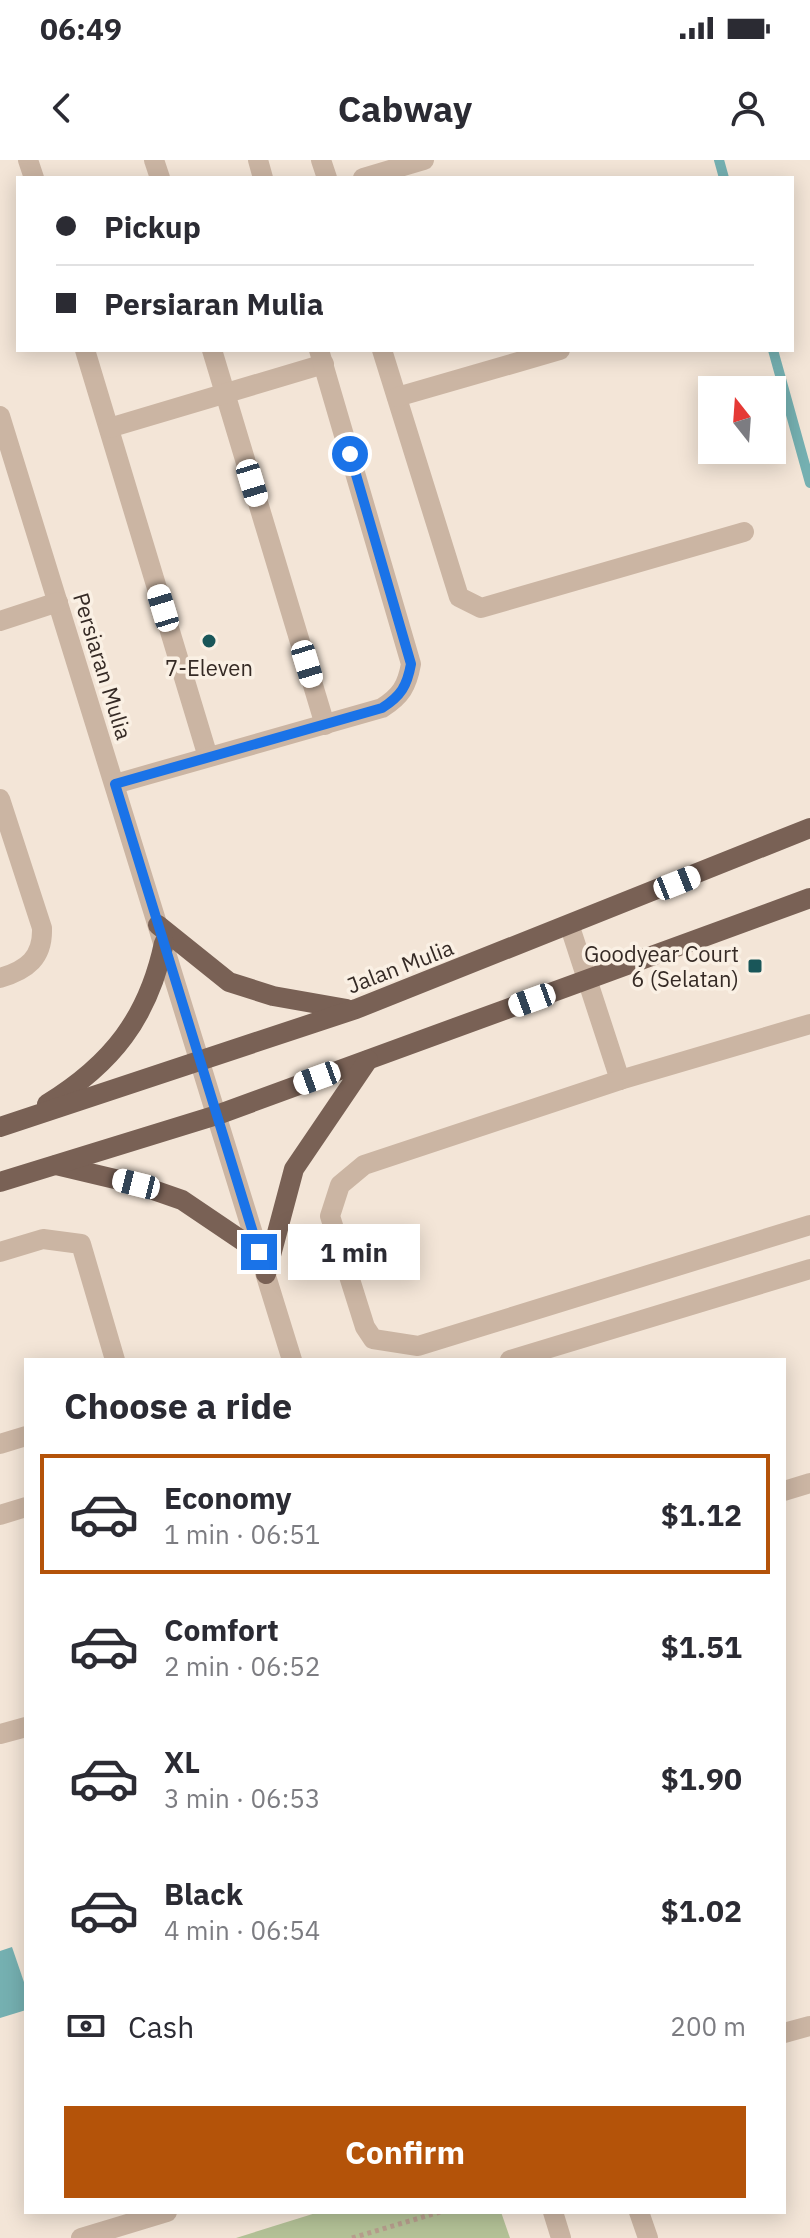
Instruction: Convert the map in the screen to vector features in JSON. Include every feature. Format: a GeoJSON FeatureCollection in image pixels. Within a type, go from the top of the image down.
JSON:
{"type":"FeatureCollection","features":[{"type":"Feature","properties":{"kind":"main road","name":"Jalan Mulia"},"geometry":{"type":"LineString","coordinates":[[0,1127],[201,1063],[356,1009],[570,927],[810,828]]}},
{"type":"Feature","properties":{"kind":"main road"},"geometry":{"type":"LineString","coordinates":[[0,1182],[217,1115],[810,898]]}},
{"type":"Feature","properties":{"kind":"main road"},"geometry":{"type":"LineString","coordinates":[[24,1119],[81,1083],[125,1039],[155,982],[161,934],[229,982],[328,1008],[356,1009]]}},
{"type":"Feature","properties":{"kind":"main road"},"geometry":{"type":"LineString","coordinates":[[266,1274],[294,1169],[368,1060]]}},
{"type":"Feature","properties":{"kind":"main road"},"geometry":{"type":"LineString","coordinates":[[56,1165],[136,1184],[182,1200],[259,1252]]}},
{"type":"Feature","properties":{"kind":"street"},"geometry":{"type":"LineString","coordinates":[[370,176],[424,160]]}},
{"type":"Feature","properties":{"kind":"street"},"geometry":{"type":"LineString","coordinates":[[86,352],[208,757]]}},
{"type":"Feature","properties":{"kind":"street"},"geometry":{"type":"LineString","coordinates":[[213,352],[325,725]]}},
{"type":"Feature","properties":{"kind":"street"},"geometry":{"type":"LineString","coordinates":[[383,352],[459,597],[481,608],[744,532]]}},
{"type":"Feature","properties":{"kind":"street"},"geometry":{"type":"LineString","coordinates":[[397,397],[553,352]]}},
{"type":"Feature","properties":{"kind":"street"},"geometry":{"type":"LineString","coordinates":[[109,428],[321,357],[411,664],[407,685],[397,699],[382,708],[115,784]]}},
{"type":"Feature","properties":{"kind":"street","name":"Persiaran Mulia"},"geometry":{"type":"LineString","coordinates":[[0,416],[291,1358]]}},
{"type":"Feature","properties":{"kind":"street"},"geometry":{"type":"LineString","coordinates":[[0,621],[58,602]]}},
{"type":"Feature","properties":{"kind":"street"},"geometry":{"type":"LineString","coordinates":[[0,799],[5,830],[42,928],[42,945],[34,961],[18,973],[0,978]]}},
{"type":"Feature","properties":{"kind":"street"},"geometry":{"type":"LineString","coordinates":[[570,927],[620,1080]]}},
{"type":"Feature","properties":{"kind":"street"},"geometry":{"type":"LineString","coordinates":[[810,1024],[620,1080],[364,1165],[340,1185],[330,1216],[365,1327],[373,1339],[418,1346],[810,1225]]}},
{"type":"Feature","properties":{"kind":"street"},"geometry":{"type":"LineString","coordinates":[[0,1252],[43,1239],[81,1244],[114,1358]]}},
{"type":"Feature","properties":{"kind":"street"},"geometry":{"type":"LineString","coordinates":[[517,1358],[810,1269]]}},
{"type":"Feature","properties":{"kind":"street"},"geometry":{"type":"LineString","coordinates":[[0,1444],[24,1437]]}},
{"type":"Feature","properties":{"kind":"street"},"geometry":{"type":"LineString","coordinates":[[786,1490],[810,1483]]}},
{"type":"Feature","properties":{"kind":"street"},"geometry":{"type":"LineString","coordinates":[[0,1515],[24,1508]]}},
{"type":"Feature","properties":{"kind":"street"},"geometry":{"type":"LineString","coordinates":[[0,1734],[24,1728]]}},
{"type":"Feature","properties":{"kind":"street"},"geometry":{"type":"LineString","coordinates":[[786,2032],[810,2026]]}},
{"type":"Feature","properties":{"kind":"street"},"geometry":{"type":"LineString","coordinates":[[81,2238],[160,2214]]}},
{"type":"Feature","properties":{"kind":"street"},"geometry":{"type":"LineString","coordinates":[[554,2214],[561,2238]]}},
{"type":"Feature","properties":{"kind":"street"},"geometry":{"type":"LineString","coordinates":[[640,2214],[648,2238]]}},
{"type":"Feature","properties":{"kind":"path"},"geometry":{"type":"LineString","coordinates":[[352,2238],[433,2214]]}},
{"type":"Feature","properties":{"kind":"green space"},"geometry":{"type":"Polygon","coordinates":[[[313,2214],[502,2214],[510,2238],[236,2238],[313,2214]]]}},
{"type":"Feature","properties":{"kind":"water"},"geometry":{"type":"Polygon","coordinates":[[[12,1947],[24,1982],[24,2011],[0,2018],[0,1951],[12,1947]]]}},
{"type":"Feature","properties":{"kind":"waterway"},"geometry":{"type":"LineString","coordinates":[[719,160],[723,176]]}},
{"type":"Feature","properties":{"kind":"waterway"},"geometry":{"type":"LineString","coordinates":[[774,352],[810,483]]}},
{"type":"Feature","properties":{"kind":"place","name":"7-Eleven"},"geometry":{"type":"Point","coordinates":[209,641]}},
{"type":"Feature","properties":{"kind":"place","name":"Goodyear Court 6 (Selatan)"},"geometry":{"type":"Point","coordinates":[755,966]}},
{"type":"Feature","properties":{"kind":"route"},"geometry":{"type":"LineString","coordinates":[[259,1252],[115,784],[382,708],[397,699],[407,685],[411,664],[350,454]]}}]}
